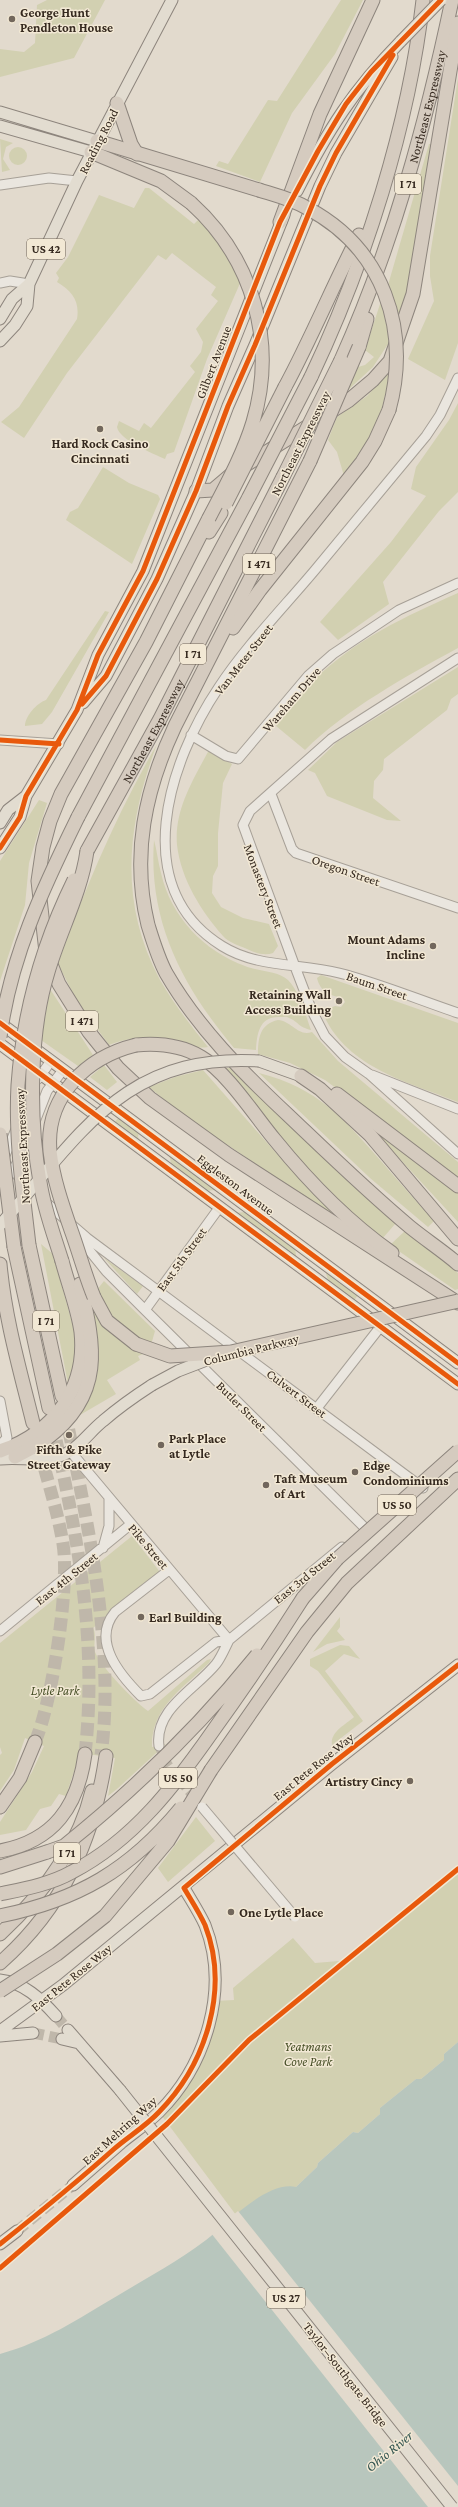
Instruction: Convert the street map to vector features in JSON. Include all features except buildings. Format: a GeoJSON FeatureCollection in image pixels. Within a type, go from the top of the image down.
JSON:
{"type":"FeatureCollection","features":[{"type":"Feature","properties":{"kind":"highway"},"geometry":{"type":"LineString","coordinates":[[280,222],[320,114],[373,0]]}},
{"type":"Feature","properties":{"kind":"highway","name":"Northeast Expressway"},"geometry":{"type":"LineString","coordinates":[[0,1037],[4,1007],[19,951],[40,895],[78,817],[249,497],[334,329],[359,262],[380,194],[414,66],[423,0]]}},
{"type":"Feature","properties":{"kind":"highway","name":"Northeast Expressway"},"geometry":{"type":"LineString","coordinates":[[62,1396],[29,1245],[20,1162],[18,1093],[25,1030],[37,975],[58,911],[87,851],[160,719],[342,360],[387,249],[411,173],[452,0]]}},
{"type":"Feature","properties":{"kind":"highway"},"geometry":{"type":"LineString","coordinates":[[196,491],[212,490],[233,473],[348,401],[373,380],[390,361],[413,294],[458,22]]}},
{"type":"Feature","properties":{"kind":"highway"},"geometry":{"type":"LineString","coordinates":[[117,103],[131,144],[137,154]]}},
{"type":"Feature","properties":{"kind":"highway"},"geometry":{"type":"LineString","coordinates":[[94,146],[162,181],[191,203],[219,232],[243,270],[254,301],[263,349],[259,397],[252,423],[215,516]]}},
{"type":"Feature","properties":{"kind":"highway"},"geometry":{"type":"LineString","coordinates":[[94,146],[137,154],[289,200],[308,208],[343,233],[366,258],[385,292],[397,340],[397,370],[389,410],[375,441],[362,462],[260,590],[206,667]]}},
{"type":"Feature","properties":{"kind":"highway"},"geometry":{"type":"LineString","coordinates":[[215,516],[286,387],[307,346],[338,276],[380,194]]}},
{"type":"Feature","properties":{"kind":"highway","name":"I 471"},"geometry":{"type":"LineString","coordinates":[[387,249],[359,347],[310,461],[165,746],[148,797],[143,821],[140,857],[141,887],[148,924],[159,957],[170,978],[212,1038],[258,1088],[410,1227],[458,1264]]}},
{"type":"Feature","properties":{"kind":"highway","name":"I 471"},"geometry":{"type":"LineString","coordinates":[[215,516],[61,794],[50,821],[43,847],[38,881],[46,952],[59,984],[89,1032],[118,1068],[150,1098],[229,1155],[458,1302]]}},
{"type":"Feature","properties":{"kind":"highway"},"geometry":{"type":"LineString","coordinates":[[0,1451],[20,1443],[53,1419],[69,1398],[78,1378],[81,1356],[81,1331],[40,1184],[32,1126],[36,1043],[48,973],[84,872],[87,851]]}},
{"type":"Feature","properties":{"kind":"highway"},"geometry":{"type":"LineString","coordinates":[[14,1457],[42,1442],[60,1427],[78,1404],[88,1384],[93,1358],[92,1342],[80,1284],[60,1211],[50,1149],[52,1124],[61,1098],[88,1066],[117,1050],[136,1045],[150,1044],[177,1047],[201,1057],[218,1069],[290,1159],[320,1191],[388,1250],[458,1302]]}},
{"type":"Feature","properties":{"kind":"highway"},"geometry":{"type":"LineString","coordinates":[[301,1076],[337,1094],[458,1186]]}},
{"type":"Feature","properties":{"kind":"highway"},"geometry":{"type":"LineString","coordinates":[[301,1076],[320,1089],[370,1135],[458,1239]]}},
{"type":"Feature","properties":{"kind":"highway"},"geometry":{"type":"LineString","coordinates":[[0,1134],[14,1247],[49,1408]]}},
{"type":"Feature","properties":{"kind":"highway"},"geometry":{"type":"LineString","coordinates":[[60,1211],[94,1297],[107,1321],[136,1344],[170,1356],[231,1352]]}},
{"type":"Feature","properties":{"kind":"highway"},"geometry":{"type":"LineString","coordinates":[[0,1264],[8,1323],[33,1424]]}},
{"type":"Feature","properties":{"kind":"highway","name":"Columbia Parkway"},"geometry":{"type":"LineString","coordinates":[[231,1352],[458,1302]]}},
{"type":"Feature","properties":{"kind":"highway","name":"US 50"},"geometry":{"type":"LineString","coordinates":[[0,1894],[25,1889],[72,1873],[117,1843],[143,1820],[194,1758],[303,1598],[337,1560],[458,1451]]}},
{"type":"Feature","properties":{"kind":"highway","name":"US 50"},"geometry":{"type":"LineString","coordinates":[[0,1916],[35,1909],[72,1896],[109,1875],[147,1845],[211,1770],[307,1632],[347,1583],[458,1479]]}},
{"type":"Feature","properties":{"kind":"highway"},"geometry":{"type":"LineString","coordinates":[[0,1867],[64,1846],[154,1770],[194,1730],[303,1598]]}},
{"type":"Feature","properties":{"kind":"highway"},"geometry":{"type":"LineString","coordinates":[[0,1807],[20,1778],[34,1742]]}},
{"type":"Feature","properties":{"kind":"highway"},"geometry":{"type":"LineString","coordinates":[[0,1852],[14,1849],[37,1839],[56,1825],[69,1807],[77,1789],[85,1754]]}},
{"type":"Feature","properties":{"kind":"highway","name":"I 71"},"geometry":{"type":"LineString","coordinates":[[0,1933],[21,1914],[51,1880],[77,1836],[103,1756],[94,1818],[60,1892],[38,1926],[18,1947],[0,1962]]}},
{"type":"Feature","properties":{"kind":"highway"},"geometry":{"type":"LineString","coordinates":[[0,1991],[57,1954],[105,1916],[168,1841],[211,1770]]}},
{"type":"Feature","properties":{"kind":"main road","name":"Reading Road"},"geometry":{"type":"LineString","coordinates":[[0,341],[15,325],[27,306],[29,284],[77,180],[172,0]]}},
{"type":"Feature","properties":{"kind":"main road","name":"Gilbert Avenue"},"geometry":{"type":"LineString","coordinates":[[26,796],[59,744],[77,710],[98,656],[143,571],[280,222],[318,151],[346,104],[371,72],[441,0]]}},
{"type":"Feature","properties":{"kind":"main road","name":"Gilbert Avenue"},"geometry":{"type":"LineString","coordinates":[[77,710],[106,676],[157,579],[196,491],[225,413],[255,345],[320,186],[336,153],[401,41]]}},
{"type":"Feature","properties":{"kind":"main road"},"geometry":{"type":"LineString","coordinates":[[0,112],[94,146]]}},
{"type":"Feature","properties":{"kind":"main road"},"geometry":{"type":"LineString","coordinates":[[0,126],[94,146]]}},
{"type":"Feature","properties":{"kind":"main road","name":"Reading Road"},"geometry":{"type":"LineString","coordinates":[[0,319],[12,299],[29,284]]}},
{"type":"Feature","properties":{"kind":"main road"},"geometry":{"type":"LineString","coordinates":[[0,824],[8,810],[26,796]]}},
{"type":"Feature","properties":{"kind":"main road"},"geometry":{"type":"LineString","coordinates":[[0,848],[20,817],[26,796]]}},
{"type":"Feature","properties":{"kind":"main road","name":"Eggleston Avenue"},"geometry":{"type":"LineString","coordinates":[[0,1023],[458,1363]]}},
{"type":"Feature","properties":{"kind":"main road"},"geometry":{"type":"LineString","coordinates":[[0,1044],[458,1384]]}},
{"type":"Feature","properties":{"kind":"main road"},"geometry":{"type":"LineString","coordinates":[[0,1225],[68,1145],[91,1121],[131,1089],[147,1079],[184,1066],[214,1060],[259,1061],[301,1076]]}},
{"type":"Feature","properties":{"kind":"main road","name":"Columbia Parkway"},"geometry":{"type":"LineString","coordinates":[[71,1452],[86,1435],[135,1396],[178,1371],[231,1352]]}},
{"type":"Feature","properties":{"kind":"main road"},"geometry":{"type":"LineString","coordinates":[[0,1459],[14,1457],[25,1461],[60,1456],[71,1452]]}},
{"type":"Feature","properties":{"kind":"main road","name":"East Pete Rose Way"},"geometry":{"type":"LineString","coordinates":[[0,2031],[43,2001],[184,1888],[332,1764],[458,1664]]}},
{"type":"Feature","properties":{"kind":"main road","name":"East Mehring Way"},"geometry":{"type":"LineString","coordinates":[[73,2185],[159,2112],[180,2086],[202,2047],[212,2017],[214,2001],[212,1952],[204,1924],[184,1888]]}},
{"type":"Feature","properties":{"kind":"main road"},"geometry":{"type":"LineString","coordinates":[[0,1980],[21,1986],[43,2001],[56,2016]]}},
{"type":"Feature","properties":{"kind":"main road"},"geometry":{"type":"LineString","coordinates":[[0,2036],[33,2033]]}},
{"type":"Feature","properties":{"kind":"main road","name":"Taylor–Southgate Bridge"},"geometry":{"type":"LineString","coordinates":[[65,2035],[79,2043],[120,2090],[452,2507]]}},
{"type":"Feature","properties":{"kind":"main road"},"geometry":{"type":"LineString","coordinates":[[0,2244],[17,2230]]}},
{"type":"Feature","properties":{"kind":"street"},"geometry":{"type":"LineString","coordinates":[[0,185],[49,178],[77,180]]}},
{"type":"Feature","properties":{"kind":"street"},"geometry":{"type":"LineString","coordinates":[[0,283],[10,281],[29,284]]}},
{"type":"Feature","properties":{"kind":"street","name":"Van Meter Street"},"geometry":{"type":"LineString","coordinates":[[294,964],[258,961],[229,950],[195,923],[177,896],[168,872],[165,847],[176,771],[192,735],[228,675],[426,436],[440,415],[458,378]]}},
{"type":"Feature","properties":{"kind":"street","name":"Wareham Drive"},"geometry":{"type":"LineString","coordinates":[[192,735],[226,756],[238,759],[308,676],[333,654],[399,610],[458,583]]}},
{"type":"Feature","properties":{"kind":"street","name":"Monastery Street"},"geometry":{"type":"LineString","coordinates":[[458,658],[331,739],[248,814],[243,828],[312,1011],[325,1036],[345,1057],[369,1074],[458,1154]]}},
{"type":"Feature","properties":{"kind":"street"},"geometry":{"type":"LineString","coordinates":[[2,740],[59,744]]}},
{"type":"Feature","properties":{"kind":"street","name":"Oregon Street"},"geometry":{"type":"LineString","coordinates":[[271,794],[292,850],[296,853],[458,908]]}},
{"type":"Feature","properties":{"kind":"street","name":"Baum Street"},"geometry":{"type":"LineString","coordinates":[[294,964],[340,973],[458,1013]]}},
{"type":"Feature","properties":{"kind":"street"},"geometry":{"type":"LineString","coordinates":[[0,1165],[10,1147],[36,1082],[51,1061]]}},
{"type":"Feature","properties":{"kind":"street"},"geometry":{"type":"LineString","coordinates":[[0,1191],[22,1155],[52,1082],[63,1070]]}},
{"type":"Feature","properties":{"kind":"street"},"geometry":{"type":"LineString","coordinates":[[369,1074],[458,1108]]}},
{"type":"Feature","properties":{"kind":"street","name":"Culvert Street"},"geometry":{"type":"LineString","coordinates":[[0,1165],[60,1211],[87,1238],[423,1488]]}},
{"type":"Feature","properties":{"kind":"street","name":"East 5th Street"},"geometry":{"type":"LineString","coordinates":[[145,1310],[158,1290],[219,1208]]}},
{"type":"Feature","properties":{"kind":"street","name":"Butler Street"},"geometry":{"type":"LineString","coordinates":[[60,1211],[106,1271],[366,1528]]}},
{"type":"Feature","properties":{"kind":"street"},"geometry":{"type":"LineString","coordinates":[[317,1408],[381,1326]]}},
{"type":"Feature","properties":{"kind":"street"},"geometry":{"type":"LineString","coordinates":[[0,1401],[7,1438],[0,1445]]}},
{"type":"Feature","properties":{"kind":"street","name":"Pike Street"},"geometry":{"type":"LineString","coordinates":[[71,1452],[229,1640]]}},
{"type":"Feature","properties":{"kind":"street","name":"East 3rd Street"},"geometry":{"type":"LineString","coordinates":[[169,1570],[115,1612],[108,1628],[107,1645],[114,1666],[141,1696],[150,1694],[216,1642],[229,1640],[366,1528],[423,1488],[458,1460]]}},
{"type":"Feature","properties":{"kind":"street"},"geometry":{"type":"LineString","coordinates":[[102,1550],[109,1526],[109,1498]]}},
{"type":"Feature","properties":{"kind":"street","name":"East 4th Street"},"geometry":{"type":"LineString","coordinates":[[0,1631],[102,1550],[131,1524]]}},
{"type":"Feature","properties":{"kind":"street"},"geometry":{"type":"LineString","coordinates":[[160,1746],[158,1731],[164,1718],[216,1664],[229,1640]]}},
{"type":"Feature","properties":{"kind":"street"},"geometry":{"type":"LineString","coordinates":[[202,1807],[294,1918]]}},
{"type":"Feature","properties":{"kind":"green space"},"geometry":{"type":"Polygon","coordinates":[[[47,0],[105,0],[74,58],[0,77],[0,49],[24,52],[35,43],[37,5],[47,0]]]}},
{"type":"Feature","properties":{"kind":"green space"},"geometry":{"type":"Polygon","coordinates":[[[341,0],[363,0],[335,54],[292,113],[260,182],[216,166],[219,161],[228,164],[268,100],[277,101],[341,0]]]}},
{"type":"Feature","properties":{"kind":"green space"},"geometry":{"type":"Polygon","coordinates":[[[458,78],[458,343],[445,380],[408,359],[434,301],[430,276],[430,256],[458,78]]]}},
{"type":"Feature","properties":{"kind":"green space"},"geometry":{"type":"Polygon","coordinates":[[[0,139],[13,143],[6,147],[3,159],[10,170],[2,172],[0,139]]]}},
{"type":"Feature","properties":{"kind":"green space"},"geometry":{"type":"Polygon","coordinates":[[[429,144],[434,144],[406,298],[400,320],[388,285],[429,144]]]}},
{"type":"Feature","properties":{"kind":"green space"},"geometry":{"type":"Polygon","coordinates":[[[18,147],[24,150],[27,156],[24,162],[18,165],[12,162],[9,156],[12,150],[18,147]]]}},
{"type":"Feature","properties":{"kind":"green space"},"geometry":{"type":"Polygon","coordinates":[[[145,188],[149,188],[194,224],[199,219],[217,241],[241,281],[207,359],[174,452],[167,454],[165,459],[130,442],[119,432],[117,427],[119,421],[139,431],[144,423],[151,428],[195,372],[190,366],[201,352],[203,342],[196,329],[218,301],[211,295],[216,287],[172,253],[166,260],[158,255],[67,373],[24,438],[1,422],[19,407],[77,319],[78,313],[74,297],[67,289],[57,282],[59,278],[56,273],[68,257],[99,195],[134,208],[145,188]]]}},
{"type":"Feature","properties":{"kind":"green space"},"geometry":{"type":"Polygon","coordinates":[[[381,301],[390,341],[373,367],[348,390],[358,367],[365,365],[374,357],[365,350],[381,301]]]}},
{"type":"Feature","properties":{"kind":"green space"},"geometry":{"type":"Polygon","coordinates":[[[391,370],[378,425],[344,476],[337,452],[328,440],[337,417],[367,396],[391,370]]]}},
{"type":"Feature","properties":{"kind":"green space"},"geometry":{"type":"Polygon","coordinates":[[[458,403],[458,492],[439,511],[383,582],[389,604],[338,640],[320,622],[391,542],[426,496],[411,489],[416,467],[449,420],[458,403]]]}},
{"type":"Feature","properties":{"kind":"green space"},"geometry":{"type":"Polygon","coordinates":[[[103,467],[129,483],[158,495],[160,499],[132,564],[66,520],[70,512],[78,508],[103,467]]]}},
{"type":"Feature","properties":{"kind":"green space"},"geometry":{"type":"Polygon","coordinates":[[[458,593],[458,648],[398,682],[358,707],[321,735],[305,750],[276,726],[313,681],[346,653],[381,630],[458,593]]]}},
{"type":"Feature","properties":{"kind":"green space"},"geometry":{"type":"Polygon","coordinates":[[[105,611],[109,612],[52,712],[42,724],[25,726],[29,714],[39,704],[46,700],[105,611]]]}},
{"type":"Feature","properties":{"kind":"green space"},"geometry":{"type":"Polygon","coordinates":[[[458,667],[458,694],[451,699],[447,710],[384,759],[383,770],[374,781],[373,798],[401,821],[387,820],[327,796],[315,773],[308,770],[337,742],[458,667]]]}},
{"type":"Feature","properties":{"kind":"green space"},"geometry":{"type":"Polygon","coordinates":[[[157,744],[139,804],[134,833],[132,863],[133,892],[138,921],[147,951],[160,980],[183,1015],[208,1047],[196,1047],[168,1040],[151,1038],[126,1040],[109,1045],[77,1001],[58,964],[79,907],[115,824],[157,744]]]}},
{"type":"Feature","properties":{"kind":"green space"},"geometry":{"type":"Polygon","coordinates":[[[209,750],[232,764],[223,783],[218,833],[218,866],[213,876],[212,893],[221,907],[243,918],[269,924],[278,946],[273,953],[257,953],[234,944],[225,938],[207,916],[193,894],[179,858],[177,845],[178,820],[191,784],[209,750]]]}},
{"type":"Feature","properties":{"kind":"green space"},"geometry":{"type":"Polygon","coordinates":[[[39,800],[47,803],[29,863],[25,905],[0,981],[0,861],[39,800]]]}},
{"type":"Feature","properties":{"kind":"green space"},"geometry":{"type":"Polygon","coordinates":[[[154,840],[166,889],[181,918],[203,942],[230,960],[250,968],[274,973],[288,980],[299,997],[311,1030],[287,1017],[273,1017],[268,1019],[260,1027],[256,1050],[234,1048],[199,1001],[185,977],[163,926],[157,899],[154,870],[154,840]]]}},
{"type":"Feature","properties":{"kind":"green space"},"geometry":{"type":"Polygon","coordinates":[[[321,975],[458,1023],[458,1102],[380,1070],[362,1059],[346,1046],[332,1030],[322,1011],[335,1006],[341,1007],[345,1002],[343,998],[334,996],[323,990],[318,983],[317,978],[321,975]]]}},
{"type":"Feature","properties":{"kind":"green space"},"geometry":{"type":"Polygon","coordinates":[[[50,989],[93,1055],[78,1066],[41,1040],[50,989]]]}},
{"type":"Feature","properties":{"kind":"green space"},"geometry":{"type":"Polygon","coordinates":[[[278,1020],[287,1023],[299,1031],[307,1033],[312,1032],[338,1061],[458,1162],[458,1179],[325,1080],[290,1063],[258,1054],[261,1032],[267,1025],[278,1020]]]}},
{"type":"Feature","properties":{"kind":"green space"},"geometry":{"type":"Polygon","coordinates":[[[104,1065],[117,1082],[107,1090],[90,1077],[104,1065]]]}},
{"type":"Feature","properties":{"kind":"green space"},"geometry":{"type":"Polygon","coordinates":[[[224,1068],[231,1068],[396,1223],[382,1239],[316,1181],[224,1068]]]}},
{"type":"Feature","properties":{"kind":"green space"},"geometry":{"type":"Polygon","coordinates":[[[203,1070],[292,1171],[350,1227],[180,1113],[149,1087],[175,1077],[203,1070]]]}},
{"type":"Feature","properties":{"kind":"green space"},"geometry":{"type":"Polygon","coordinates":[[[259,1073],[280,1079],[298,1087],[328,1106],[354,1131],[434,1221],[428,1227],[370,1178],[259,1073]]]}},
{"type":"Feature","properties":{"kind":"green space"},"geometry":{"type":"Polygon","coordinates":[[[119,1117],[139,1132],[138,1137],[142,1145],[113,1124],[119,1117]]]}},
{"type":"Feature","properties":{"kind":"green space"},"geometry":{"type":"Polygon","coordinates":[[[363,1119],[458,1193],[458,1222],[363,1119]]]}},
{"type":"Feature","properties":{"kind":"green space"},"geometry":{"type":"Polygon","coordinates":[[[169,1154],[216,1190],[204,1191],[172,1168],[169,1154]]]}},
{"type":"Feature","properties":{"kind":"green space"},"geometry":{"type":"Polygon","coordinates":[[[246,1212],[295,1249],[297,1260],[234,1213],[246,1212]]]}},
{"type":"Feature","properties":{"kind":"green space"},"geometry":{"type":"Polygon","coordinates":[[[406,1230],[458,1273],[458,1289],[455,1290],[390,1245],[406,1230]]]}},
{"type":"Feature","properties":{"kind":"green space"},"geometry":{"type":"Polygon","coordinates":[[[41,1244],[53,1254],[76,1337],[77,1353],[69,1389],[41,1244]]]}},
{"type":"Feature","properties":{"kind":"green space"},"geometry":{"type":"Polygon","coordinates":[[[104,1258],[143,1286],[137,1294],[104,1258]]]}},
{"type":"Feature","properties":{"kind":"green space"},"geometry":{"type":"Polygon","coordinates":[[[325,1270],[358,1295],[353,1302],[329,1284],[325,1270]]]}},
{"type":"Feature","properties":{"kind":"green space"},"geometry":{"type":"Polygon","coordinates":[[[104,1281],[155,1331],[151,1345],[142,1341],[126,1329],[106,1308],[96,1291],[104,1281]]]}},
{"type":"Feature","properties":{"kind":"green space"},"geometry":{"type":"Polygon","coordinates":[[[87,1299],[98,1316],[111,1331],[125,1344],[143,1354],[138,1356],[140,1360],[107,1380],[116,1394],[80,1415],[77,1414],[87,1299]]]}},
{"type":"Feature","properties":{"kind":"green space","name":"Lytle Park"},"geometry":{"type":"Polygon","coordinates":[[[132,1536],[160,1572],[93,1628],[95,1633],[95,1652],[98,1658],[119,1684],[148,1711],[207,1660],[211,1659],[209,1663],[170,1700],[157,1721],[153,1733],[152,1747],[166,1744],[117,1789],[108,1796],[115,1758],[80,1753],[66,1796],[59,1794],[51,1806],[40,1809],[26,1830],[0,1835],[0,1822],[32,1772],[44,1746],[25,1738],[14,1770],[0,1791],[0,1755],[2,1753],[0,1747],[0,1643],[132,1536]]]}},
{"type":"Feature","properties":{"kind":"green space"},"geometry":{"type":"Polygon","coordinates":[[[340,1617],[340,1627],[337,1631],[345,1640],[327,1644],[313,1652],[340,1617]]]}},
{"type":"Feature","properties":{"kind":"green space"},"geometry":{"type":"Polygon","coordinates":[[[340,1645],[349,1646],[360,1659],[344,1654],[325,1671],[363,1721],[332,1745],[333,1736],[354,1717],[318,1671],[310,1666],[310,1659],[340,1645]]]}},
{"type":"Feature","properties":{"kind":"green space"},"geometry":{"type":"Polygon","coordinates":[[[196,1817],[215,1841],[168,1882],[158,1868],[196,1817]]]}},
{"type":"Feature","properties":{"kind":"green space","name":"Yeatmans Cove Park"},"geometry":{"type":"Polygon","coordinates":[[[458,1873],[458,2042],[444,2054],[444,2060],[421,2079],[416,2079],[380,2108],[380,2114],[358,2133],[353,2132],[318,2163],[317,2167],[296,2187],[236,2215],[159,2112],[180,2086],[214,2001],[234,2000],[233,1988],[293,1938],[315,1963],[351,1960],[458,1873]]]}},
{"type":"Feature","properties":{"kind":"water","name":"Ohio River"},"geometry":{"type":"Polygon","coordinates":[[[458,2042],[458,2507],[0,2507],[0,2354],[31,2343],[60,2329],[168,2266],[193,2250],[242,2209],[264,2194],[275,2189],[296,2187],[317,2167],[318,2163],[353,2132],[358,2133],[380,2114],[380,2108],[416,2079],[421,2079],[444,2060],[444,2054],[458,2042]]]}},
{"type":"Feature","properties":{"kind":"pier"},"geometry":{"type":"Polygon","coordinates":[[[238,2211],[458,2486],[458,2507],[428,2507],[211,2233],[238,2211]]]}},
{"type":"Feature","properties":{"kind":"tunnel"},"geometry":{"type":"LineString","coordinates":[[65,1411],[90,1538],[102,1626],[105,1670],[105,1713],[101,1755]]}},
{"type":"Feature","properties":{"kind":"tunnel"},"geometry":{"type":"LineString","coordinates":[[52,1422],[70,1505],[83,1586],[89,1669],[85,1754]]}},
{"type":"Feature","properties":{"kind":"tunnel"},"geometry":{"type":"LineString","coordinates":[[35,1742],[48,1701],[58,1644],[62,1615],[65,1563],[63,1544],[54,1503],[36,1435]]}},
{"type":"Feature","properties":{"kind":"tunnel"},"geometry":{"type":"LineString","coordinates":[[159,1746],[170,1768],[197,1801]]}},
{"type":"Feature","properties":{"kind":"tunnel"},"geometry":{"type":"LineString","coordinates":[[56,2016],[68,2030]]}},
{"type":"Feature","properties":{"kind":"tunnel"},"geometry":{"type":"LineString","coordinates":[[33,2033],[62,2039]]}},
{"type":"Feature","properties":{"kind":"tunnel"},"geometry":{"type":"LineString","coordinates":[[17,2231],[73,2185]]}},
{"type":"Feature","properties":{"kind":"cycle path"},"geometry":{"type":"LineString","coordinates":[[0,848],[20,817],[26,796],[77,710],[98,655],[143,571],[280,222],[318,151],[346,104],[371,72],[441,0]]}},
{"type":"Feature","properties":{"kind":"cycle path"},"geometry":{"type":"LineString","coordinates":[[82,704],[106,676],[157,579],[196,491],[228,406],[255,345],[320,186],[336,153],[393,55]]}},
{"type":"Feature","properties":{"kind":"cycle path"},"geometry":{"type":"LineString","coordinates":[[0,740],[59,744]]}},
{"type":"Feature","properties":{"kind":"cycle path"},"geometry":{"type":"LineString","coordinates":[[0,1023],[458,1363]]}},
{"type":"Feature","properties":{"kind":"cycle path"},"geometry":{"type":"LineString","coordinates":[[0,1044],[458,1384]]}},
{"type":"Feature","properties":{"kind":"cycle path"},"geometry":{"type":"LineString","coordinates":[[0,2244],[154,2117],[175,2093],[190,2072],[201,2049],[209,2024],[214,2000],[215,1974],[212,1949],[205,1925],[184,1888],[332,1764],[458,1665]]}},
{"type":"Feature","properties":{"kind":"cycle path"},"geometry":{"type":"LineString","coordinates":[[0,2268],[167,2124],[249,2040],[458,1869]]}},
{"type":"Feature","properties":{"kind":"place","name":"George Hunt Pendleton House"},"geometry":{"type":"Point","coordinates":[12,19]}},
{"type":"Feature","properties":{"kind":"place","name":"Hard Rock Casino Cincinnati"},"geometry":{"type":"Point","coordinates":[100,429]}},
{"type":"Feature","properties":{"kind":"place","name":"Mount Adams Incline"},"geometry":{"type":"Point","coordinates":[433,946]}},
{"type":"Feature","properties":{"kind":"place","name":"Retaining Wall Access Building"},"geometry":{"type":"Point","coordinates":[339,1001]}},
{"type":"Feature","properties":{"kind":"place","name":"Fifth & Pike Street Gateway"},"geometry":{"type":"Point","coordinates":[69,1435]}},
{"type":"Feature","properties":{"kind":"place","name":"Park Place at Lytle"},"geometry":{"type":"Point","coordinates":[161,1445]}},
{"type":"Feature","properties":{"kind":"place","name":"Edge Condominiums"},"geometry":{"type":"Point","coordinates":[355,1472]}},
{"type":"Feature","properties":{"kind":"place","name":"Taft Museum of Art"},"geometry":{"type":"Point","coordinates":[266,1485]}},
{"type":"Feature","properties":{"kind":"place","name":"Earl Building"},"geometry":{"type":"Point","coordinates":[141,1617]}},
{"type":"Feature","properties":{"kind":"place","name":"Artistry Cincy"},"geometry":{"type":"Point","coordinates":[410,1781]}},
{"type":"Feature","properties":{"kind":"place","name":"One Lytle Place"},"geometry":{"type":"Point","coordinates":[231,1912]}}]}
